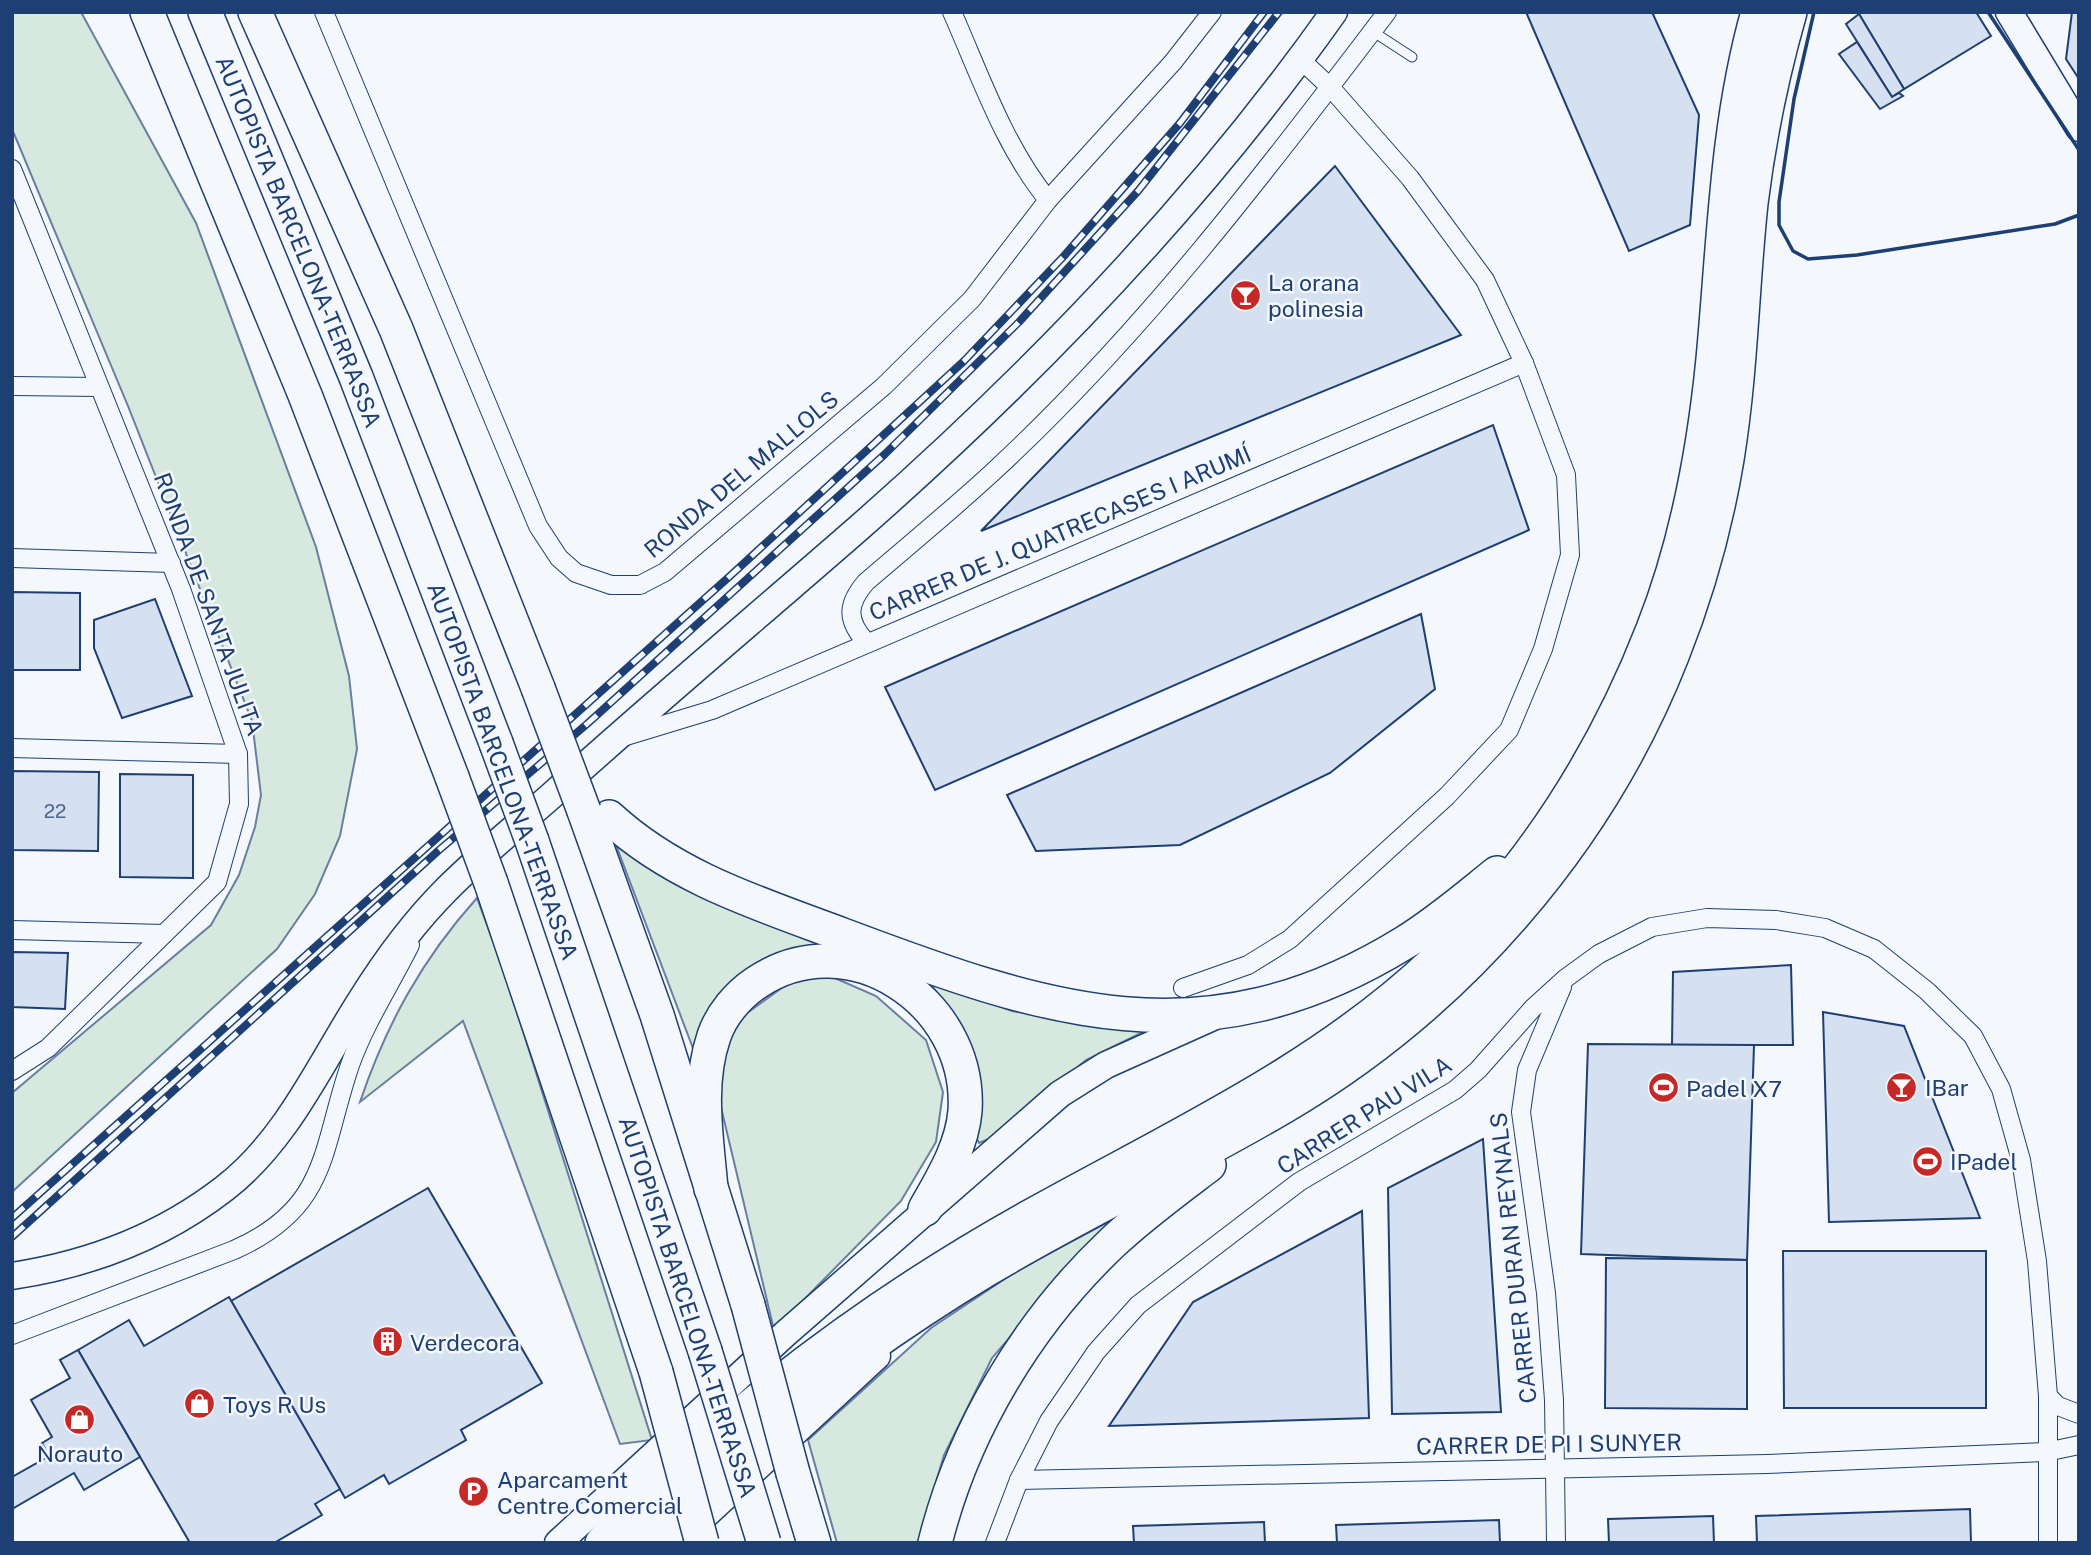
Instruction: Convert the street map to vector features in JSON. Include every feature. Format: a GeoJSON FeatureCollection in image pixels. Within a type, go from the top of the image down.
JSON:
{"type":"FeatureCollection","features":[{"type":"Feature","properties":{"kind":"highway"},"geometry":{"type":"LineString","coordinates":[[147,12],[305,395],[491,883],[656,1372],[702,1543]]}},
{"type":"Feature","properties":{"kind":"highway","name":"AUTOPISTA BARCELONA-TERRASSA"},"geometry":{"type":"LineString","coordinates":[[205,12],[356,377],[532,841],[705,1351],[764,1543]]}},
{"type":"Feature","properties":{"kind":"highway"},"geometry":{"type":"LineString","coordinates":[[255,12],[396,329],[570,771],[597,814],[748,1305],[814,1543]]}},
{"type":"Feature","properties":{"kind":"highway"},"geometry":{"type":"LineString","coordinates":[[602,1543],[718,1433],[853,1327],[934,1274],[1048,1206],[1153,1150],[1320,1052],[1378,1010],[1432,964],[1475,921],[1542,836],[1596,751],[1633,678],[1665,597],[1684,532],[1705,423],[1734,128],[1744,67],[1758,12]]}},
{"type":"Feature","properties":{"kind":"highway"},"geometry":{"type":"LineString","coordinates":[[935,1543],[948,1498],[975,1431],[1012,1365],[1058,1301],[1111,1244],[1149,1210],[1282,1108],[1412,1015],[1494,937],[1570,845],[1621,763],[1653,699],[1686,618],[1719,500],[1735,402],[1756,169],[1768,97],[1790,12]]}},
{"type":"Feature","properties":{"kind":"highway"},"geometry":{"type":"LineString","coordinates":[[597,814],[687,873],[751,900],[971,981],[1027,999],[1103,1013],[1173,1015],[1227,1011],[1291,997],[1386,954],[1426,929],[1542,836]]}},
{"type":"Feature","properties":{"kind":"highway"},"geometry":{"type":"LineString","coordinates":[[711,1189],[705,1084],[715,1033],[738,999],[763,978],[793,964],[829,961],[867,968],[896,981],[918,996],[939,1018],[959,1062],[965,1110],[961,1133],[925,1209]]}},
{"type":"Feature","properties":{"kind":"highway"},"geometry":{"type":"LineString","coordinates":[[640,1543],[726,1459],[808,1390],[937,1300],[1062,1227],[1282,1108]]}},
{"type":"Feature","properties":{"kind":"main road"},"geometry":{"type":"LineString","coordinates":[[12,1276],[69,1266],[121,1248],[188,1214],[229,1185],[262,1152],[291,1115],[387,960],[429,908],[612,741],[863,524],[993,406],[1163,229],[1300,59],[1334,12]]}},
{"type":"Feature","properties":{"kind":"main road"},"geometry":{"type":"LineString","coordinates":[[2020,17],[2079,128]]}},
{"type":"Feature","properties":{"kind":"main road"},"geometry":{"type":"LineString","coordinates":[[558,1543],[925,1209],[1060,1094],[1107,1065],[1227,1011]]}},
{"type":"Feature","properties":{"kind":"main road"},"geometry":{"type":"LineString","coordinates":[[675,1543],[937,1300]]}},
{"type":"Feature","properties":{"kind":"street","name":"RONDA DEL MALLOLS"},"geometry":{"type":"LineString","coordinates":[[324,12],[538,526],[559,558],[576,573],[611,585],[640,585],[665,572],[884,386],[972,299],[1048,200],[1173,62],[1212,12]]}},
{"type":"Feature","properties":{"kind":"street"},"geometry":{"type":"LineString","coordinates":[[952,12],[1010,142],[1032,181],[1048,200]]}},
{"type":"Feature","properties":{"kind":"street"},"geometry":{"type":"LineString","coordinates":[[866,642],[856,631],[849,614],[853,597],[866,582],[995,470],[1082,382],[1234,212],[1387,12]]}},
{"type":"Feature","properties":{"kind":"street"},"geometry":{"type":"LineString","coordinates":[[1183,988],[1248,965],[1290,939],[1447,796],[1508,730],[1543,649],[1570,555],[1566,475],[1524,363],[1485,281],[1410,178],[1331,88],[1300,59]]}},
{"type":"Feature","properties":{"kind":"street","name":"RONDA DE SANTA JULITA"},"geometry":{"type":"LineString","coordinates":[[12,169],[20,202],[171,563],[238,754],[239,804],[217,882],[48,1048],[12,1071]]}},
{"type":"Feature","properties":{"kind":"street","name":"CARRER DE J. QUATRECASES I ARUMÍ"},"geometry":{"type":"LineString","coordinates":[[612,741],[712,710],[1524,363]]}},
{"type":"Feature","properties":{"kind":"street"},"geometry":{"type":"LineString","coordinates":[[12,386],[98,387]]}},
{"type":"Feature","properties":{"kind":"street"},"geometry":{"type":"LineString","coordinates":[[12,558],[171,563]]}},
{"type":"Feature","properties":{"kind":"street"},"geometry":{"type":"LineString","coordinates":[[12,748],[238,754]]}},
{"type":"Feature","properties":{"kind":"street"},"geometry":{"type":"LineString","coordinates":[[12,1335],[234,1250],[256,1240],[287,1217],[317,1178],[361,1037],[429,908]]}},
{"type":"Feature","properties":{"kind":"street","name":"CARRER PAU VILA"},"geometry":{"type":"LineString","coordinates":[[995,1543],[1019,1480],[1049,1421],[1096,1352],[1138,1305],[1299,1182],[1455,1090],[1566,978],[1599,954],[1652,927],[1707,918],[1776,920],[1825,928],[1874,948],[1927,991],[1973,1036],[2001,1089],[2021,1160],[2037,1261],[2048,1396],[2048,1543]]}},
{"type":"Feature","properties":{"kind":"street"},"geometry":{"type":"LineString","coordinates":[[12,930],[164,934]]}},
{"type":"Feature","properties":{"kind":"street","name":"CARRER DURAN REYNALS"},"geometry":{"type":"LineString","coordinates":[[1556,1543],[1554,1400],[1546,1293],[1521,1112],[1523,1087],[1534,1048],[1566,978]]}},
{"type":"Feature","properties":{"kind":"street"},"geometry":{"type":"LineString","coordinates":[[2048,1396],[2058,1406],[2079,1414]]}},
{"type":"Feature","properties":{"kind":"street","name":"CARRER DE PI I SUNYER"},"geometry":{"type":"LineString","coordinates":[[1019,1480],[1554,1469],[2046,1452],[2079,1446]]}},
{"type":"Feature","properties":{"kind":"lane"},"geometry":{"type":"LineString","coordinates":[[1372,31],[1412,57]]}},
{"type":"Feature","properties":{"kind":"shaded area"},"geometry":{"type":"Polygon","coordinates":[[[12,12],[81,12],[196,223],[316,547],[349,676],[357,749],[340,836],[315,894],[277,949],[12,1192],[12,1093],[211,925],[239,875],[255,827],[261,795],[252,721],[128,406],[12,129],[12,12]]]}},
{"type":"Feature","properties":{"kind":"shaded area"},"geometry":{"type":"Polygon","coordinates":[[[616,845],[667,879],[722,906],[838,946],[783,957],[694,1051],[616,845]]]}},
{"type":"Feature","properties":{"kind":"shaded area"},"geometry":{"type":"Polygon","coordinates":[[[477,898],[504,971],[652,1440],[620,1444],[463,1021],[360,1102],[382,1046],[408,994],[439,945],[477,898]]]}},
{"type":"Feature","properties":{"kind":"shaded area"},"geometry":{"type":"Polygon","coordinates":[[[828,975],[876,996],[926,1040],[943,1092],[936,1142],[901,1201],[774,1330],[719,1099],[721,1047],[743,1016],[790,982],[828,975]]]}},
{"type":"Feature","properties":{"kind":"shaded area"},"geometry":{"type":"Polygon","coordinates":[[[929,981],[1012,1011],[1145,1031],[1086,1060],[991,1138],[979,1143],[974,1133],[961,1030],[929,981]]]}},
{"type":"Feature","properties":{"kind":"shaded area"},"geometry":{"type":"Polygon","coordinates":[[[1110,1221],[992,1358],[944,1455],[918,1543],[837,1543],[808,1440],[931,1328],[1021,1268],[1110,1221]]]}},
{"type":"Feature","properties":{"kind":"building"},"geometry":{"type":"Polygon","coordinates":[[[1526,12],[1652,12],[1699,115],[1690,225],[1629,251],[1526,12]]]}},
{"type":"Feature","properties":{"kind":"building"},"geometry":{"type":"Polygon","coordinates":[[[1976,12],[1991,36],[1904,89],[1859,14],[1976,12]]]}},
{"type":"Feature","properties":{"kind":"building"},"geometry":{"type":"Polygon","coordinates":[[[2072,12],[2079,12],[2079,79],[2066,59],[2072,12]]]}},
{"type":"Feature","properties":{"kind":"building"},"geometry":{"type":"Polygon","coordinates":[[[1859,14],[1904,89],[1892,97],[1846,24],[1859,14]]]}},
{"type":"Feature","properties":{"kind":"building"},"geometry":{"type":"Polygon","coordinates":[[[1857,42],[1892,97],[1899,93],[1903,96],[1880,109],[1839,54],[1857,42]]]}},
{"type":"Feature","properties":{"kind":"building"},"geometry":{"type":"Polygon","coordinates":[[[1335,166],[1461,335],[981,531],[1335,166]]]}},
{"type":"Feature","properties":{"kind":"building"},"geometry":{"type":"Polygon","coordinates":[[[1493,425],[1529,530],[935,790],[885,687],[1493,425]]]}},
{"type":"Feature","properties":{"kind":"building"},"geometry":{"type":"Polygon","coordinates":[[[12,592],[80,593],[80,670],[12,670],[12,592]]]}},
{"type":"Feature","properties":{"kind":"building"},"geometry":{"type":"Polygon","coordinates":[[[155,599],[192,696],[122,718],[94,648],[94,620],[155,599]]]}},
{"type":"Feature","properties":{"kind":"building"},"geometry":{"type":"Polygon","coordinates":[[[1421,614],[1435,689],[1330,773],[1180,845],[1036,851],[1007,795],[1421,614]]]}},
{"type":"Feature","properties":{"kind":"building"},"geometry":{"type":"Polygon","coordinates":[[[12,771],[99,772],[98,851],[12,850],[12,771]]]}},
{"type":"Feature","properties":{"kind":"building"},"geometry":{"type":"Polygon","coordinates":[[[120,774],[193,775],[193,878],[120,877],[120,774]]]}},
{"type":"Feature","properties":{"kind":"building"},"geometry":{"type":"Polygon","coordinates":[[[12,952],[68,953],[65,1009],[12,1007],[12,952]]]}},
{"type":"Feature","properties":{"kind":"building"},"geometry":{"type":"Polygon","coordinates":[[[1791,965],[1793,1045],[1672,1045],[1673,972],[1791,965]]]}},
{"type":"Feature","properties":{"kind":"building"},"geometry":{"type":"Polygon","coordinates":[[[1823,1012],[1904,1026],[1980,1218],[1829,1222],[1823,1012]]]}},
{"type":"Feature","properties":{"kind":"building"},"geometry":{"type":"Polygon","coordinates":[[[1588,1044],[1754,1045],[1747,1260],[1581,1254],[1588,1044]]]}},
{"type":"Feature","properties":{"kind":"building"},"geometry":{"type":"Polygon","coordinates":[[[1483,1139],[1501,1412],[1392,1414],[1388,1188],[1483,1139]]]}},
{"type":"Feature","properties":{"kind":"building","name":"Verdecora"},"geometry":{"type":"Polygon","coordinates":[[[428,1188],[542,1383],[461,1430],[466,1440],[389,1484],[384,1475],[345,1498],[231,1301],[428,1188]]]}},
{"type":"Feature","properties":{"kind":"building"},"geometry":{"type":"Polygon","coordinates":[[[1362,1211],[1369,1418],[1109,1426],[1193,1302],[1362,1211]]]}},
{"type":"Feature","properties":{"kind":"building"},"geometry":{"type":"Polygon","coordinates":[[[1783,1251],[1986,1251],[1986,1408],[1784,1408],[1783,1251]]]}},
{"type":"Feature","properties":{"kind":"building"},"geometry":{"type":"Polygon","coordinates":[[[1606,1258],[1747,1260],[1747,1409],[1605,1408],[1606,1258]]]}},
{"type":"Feature","properties":{"kind":"building","name":"Toys R Us"},"geometry":{"type":"Polygon","coordinates":[[[229,1297],[340,1489],[315,1504],[322,1515],[274,1543],[190,1543],[78,1350],[129,1320],[144,1346],[229,1297]]]}},
{"type":"Feature","properties":{"kind":"building","name":"Norauto"},"geometry":{"type":"Polygon","coordinates":[[[78,1350],[140,1457],[84,1490],[74,1473],[12,1509],[12,1477],[49,1456],[42,1443],[52,1437],[31,1400],[70,1378],[60,1360],[78,1350]]]}},
{"type":"Feature","properties":{"kind":"building"},"geometry":{"type":"Polygon","coordinates":[[[1970,1509],[1971,1543],[1757,1543],[1756,1516],[1970,1509]]]}},
{"type":"Feature","properties":{"kind":"building"},"geometry":{"type":"Polygon","coordinates":[[[1713,1516],[1714,1543],[1609,1543],[1608,1519],[1713,1516]]]}},
{"type":"Feature","properties":{"kind":"building"},"geometry":{"type":"Polygon","coordinates":[[[1499,1520],[1500,1543],[1337,1543],[1336,1525],[1499,1520]]]}},
{"type":"Feature","properties":{"kind":"building"},"geometry":{"type":"Polygon","coordinates":[[[1264,1522],[1265,1543],[1134,1543],[1133,1526],[1264,1522]]]}},
{"type":"Feature","properties":{"kind":"railway"},"geometry":{"type":"LineString","coordinates":[[12,1218],[730,576],[964,361],[1064,256],[1180,123],[1264,12]]}},
{"type":"Feature","properties":{"kind":"railway"},"geometry":{"type":"LineString","coordinates":[[12,1237],[438,851],[587,724],[885,454],[1019,322],[1138,191],[1279,12]]}},
{"type":"Feature","properties":{"kind":"wall"},"geometry":{"type":"LineString","coordinates":[[1814,12],[1794,99],[1779,202],[1779,225],[1793,251],[1808,259],[1857,255],[2055,224],[2079,215]]}},
{"type":"Feature","properties":{"kind":"wall"},"geometry":{"type":"LineString","coordinates":[[1988,12],[2079,150]]}},
{"type":"Feature","properties":{"kind":"place","name":"La orana polinesia"},"geometry":{"type":"Point","coordinates":[1245,295]}},
{"type":"Feature","properties":{"kind":"place","name":"IBar"},"geometry":{"type":"Point","coordinates":[1902,1087]}},
{"type":"Feature","properties":{"kind":"place","name":"Padel X7"},"geometry":{"type":"Point","coordinates":[1663,1088]}},
{"type":"Feature","properties":{"kind":"place","name":"IPadel"},"geometry":{"type":"Point","coordinates":[1927,1161]}},
{"type":"Feature","properties":{"kind":"place","name":"Verdecora"},"geometry":{"type":"Point","coordinates":[387,1342]}},
{"type":"Feature","properties":{"kind":"place","name":"Toys R Us"},"geometry":{"type":"Point","coordinates":[200,1404]}},
{"type":"Feature","properties":{"kind":"place","name":"Norauto"},"geometry":{"type":"Point","coordinates":[80,1419]}},
{"type":"Feature","properties":{"kind":"place","name":"Aparcament Centre Comercial"},"geometry":{"type":"Point","coordinates":[474,1492]}}]}
